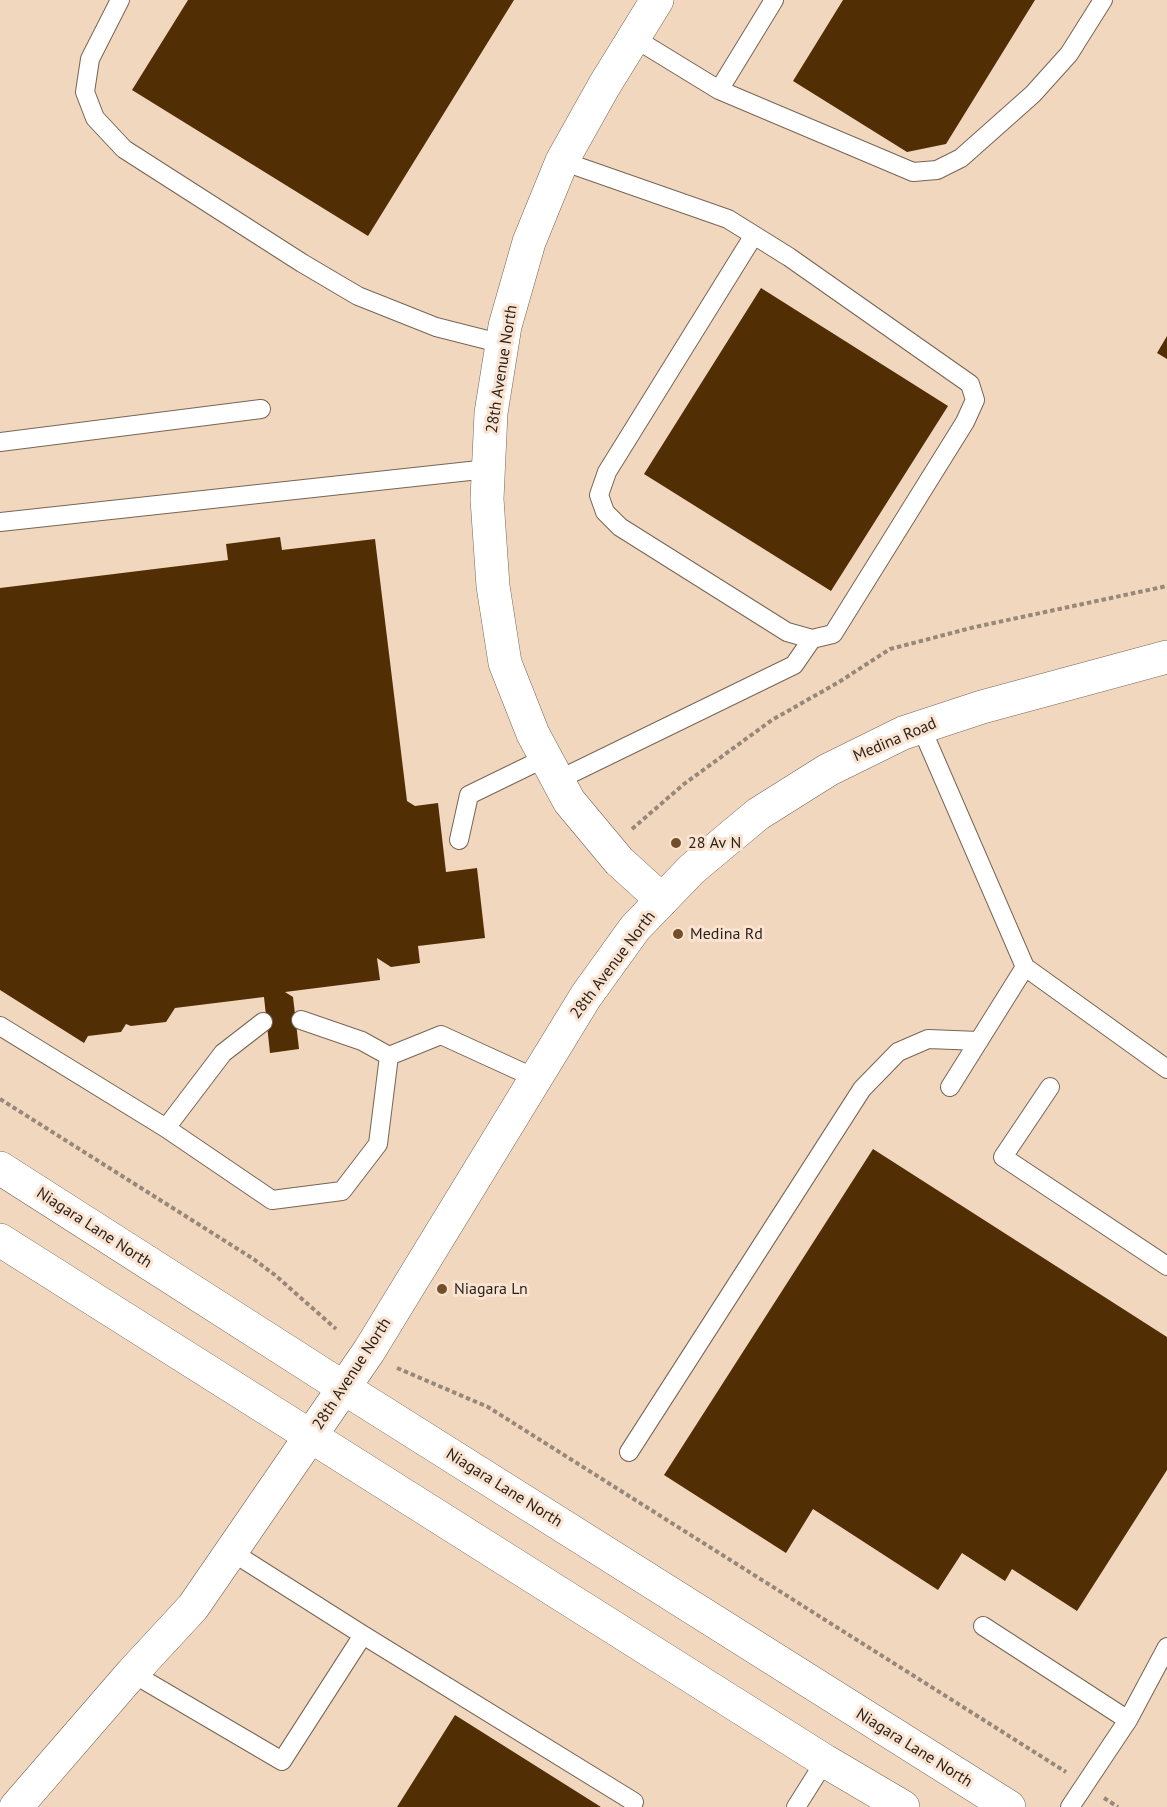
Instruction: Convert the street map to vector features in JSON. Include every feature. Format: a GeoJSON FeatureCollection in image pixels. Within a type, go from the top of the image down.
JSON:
{"type":"FeatureCollection","features":[{"type":"Feature","properties":{"kind":"street","name":"28th Avenue North"},"geometry":{"type":"LineString","coordinates":[[16,1807],[132,1672],[193,1607],[369,1351],[593,986],[635,928],[662,900],[619,861],[569,801],[532,734],[505,663],[493,586],[487,499],[491,413],[505,326],[529,242],[562,161],[604,86],[657,0]]}},
{"type":"Feature","properties":{"kind":"street","name":"Medina Road"},"geometry":{"type":"LineString","coordinates":[[662,900],[692,869],[758,814],[828,770],[903,733],[982,707],[1167,657]]}},
{"type":"Feature","properties":{"kind":"street","name":"Niagara Lane North"},"geometry":{"type":"LineString","coordinates":[[0,1168],[344,1388],[1009,1807]]}},
{"type":"Feature","properties":{"kind":"street"},"geometry":{"type":"LineString","coordinates":[[0,1240],[825,1761],[903,1807]]}},
{"type":"Feature","properties":{"kind":"lane"},"geometry":{"type":"LineString","coordinates":[[120,0],[90,59],[85,92],[95,118],[124,149],[302,263],[358,296],[436,327],[503,344]]}},
{"type":"Feature","properties":{"kind":"lane"},"geometry":{"type":"LineString","coordinates":[[719,90],[774,0]]}},
{"type":"Feature","properties":{"kind":"lane"},"geometry":{"type":"LineString","coordinates":[[634,38],[719,90],[913,172],[937,170],[961,158],[1033,94],[1069,54],[1103,0]]}},
{"type":"Feature","properties":{"kind":"lane"},"geometry":{"type":"LineString","coordinates":[[562,161],[728,219],[798,264],[970,384],[975,400],[965,422],[833,634],[812,639],[787,632],[620,526],[605,512],[599,495],[607,472],[754,236]]}},
{"type":"Feature","properties":{"kind":"lane"},"geometry":{"type":"LineString","coordinates":[[0,442],[261,409]]}},
{"type":"Feature","properties":{"kind":"lane"},"geometry":{"type":"LineString","coordinates":[[0,522],[488,469]]}},
{"type":"Feature","properties":{"kind":"lane"},"geometry":{"type":"LineString","coordinates":[[459,840],[469,795],[552,769],[794,665],[812,639]]}},
{"type":"Feature","properties":{"kind":"lane"},"geometry":{"type":"LineString","coordinates":[[921,727],[1025,967],[1167,1069]]}},
{"type":"Feature","properties":{"kind":"lane"},"geometry":{"type":"LineString","coordinates":[[950,1087],[1025,967]]}},
{"type":"Feature","properties":{"kind":"lane"},"geometry":{"type":"LineString","coordinates":[[301,1020],[362,1041],[389,1056]]}},
{"type":"Feature","properties":{"kind":"lane"},"geometry":{"type":"LineString","coordinates":[[165,1128],[223,1053],[263,1023]]}},
{"type":"Feature","properties":{"kind":"lane"},"geometry":{"type":"LineString","coordinates":[[0,1026],[165,1128],[272,1200],[342,1191],[378,1144],[389,1056]]}},
{"type":"Feature","properties":{"kind":"lane"},"geometry":{"type":"LineString","coordinates":[[389,1056],[441,1035],[535,1078]]}},
{"type":"Feature","properties":{"kind":"lane"},"geometry":{"type":"LineString","coordinates":[[629,1452],[862,1089],[898,1052],[928,1039],[979,1041]]}},
{"type":"Feature","properties":{"kind":"lane"},"geometry":{"type":"LineString","coordinates":[[1050,1087],[1003,1157],[1167,1266]]}},
{"type":"Feature","properties":{"kind":"lane"},"geometry":{"type":"LineString","coordinates":[[232,1552],[634,1802]]}},
{"type":"Feature","properties":{"kind":"lane"},"geometry":{"type":"LineString","coordinates":[[983,1626],[1128,1720]]}},
{"type":"Feature","properties":{"kind":"lane"},"geometry":{"type":"LineString","coordinates":[[132,1672],[282,1761],[363,1635]]}},
{"type":"Feature","properties":{"kind":"lane"},"geometry":{"type":"LineString","coordinates":[[1070,1807],[1128,1720],[1167,1647]]}},
{"type":"Feature","properties":{"kind":"lane"},"geometry":{"type":"LineString","coordinates":[[796,1807],[825,1761]]}},
{"type":"Feature","properties":{"kind":"path"},"geometry":{"type":"LineString","coordinates":[[608,848],[684,784],[772,720],[839,682],[890,649],[975,627],[1167,586]]}},
{"type":"Feature","properties":{"kind":"path"},"geometry":{"type":"LineString","coordinates":[[0,1099],[252,1258],[336,1329]]}},
{"type":"Feature","properties":{"kind":"path"},"geometry":{"type":"LineString","coordinates":[[398,1368],[488,1407],[1118,1807]]}},
{"type":"Feature","properties":{"kind":"shaded area"},"geometry":{"type":"Polygon","coordinates":[[[0,0],[1167,0],[1167,1807],[0,1807],[0,0]]]}},
{"type":"Feature","properties":{"kind":"building"},"geometry":{"type":"Polygon","coordinates":[[[188,0],[514,0],[368,236],[132,90],[188,0]]]}},
{"type":"Feature","properties":{"kind":"building"},"geometry":{"type":"Polygon","coordinates":[[[843,0],[1035,0],[946,144],[907,152],[793,81],[843,0]]]}},
{"type":"Feature","properties":{"kind":"building"},"geometry":{"type":"Polygon","coordinates":[[[761,288],[948,406],[831,591],[644,474],[761,288]]]}},
{"type":"Feature","properties":{"kind":"building"},"geometry":{"type":"Polygon","coordinates":[[[1167,336],[1167,359],[1157,353],[1167,336]]]}},
{"type":"Feature","properties":{"kind":"building"},"geometry":{"type":"Polygon","coordinates":[[[280,537],[282,550],[375,539],[407,801],[415,806],[438,803],[446,872],[477,868],[485,938],[418,946],[420,963],[391,967],[377,958],[380,980],[285,992],[293,997],[299,1049],[270,1053],[264,997],[175,1008],[166,1022],[131,1026],[126,1024],[121,1032],[88,1036],[84,1043],[0,990],[0,588],[228,560],[226,544],[280,537]]]}},
{"type":"Feature","properties":{"kind":"building"},"geometry":{"type":"Polygon","coordinates":[[[873,1149],[1167,1337],[1167,1470],[1077,1611],[1012,1569],[1005,1581],[962,1553],[938,1590],[813,1509],[786,1553],[664,1475],[873,1149]]]}},
{"type":"Feature","properties":{"kind":"building"},"geometry":{"type":"Polygon","coordinates":[[[455,1715],[601,1807],[397,1807],[455,1715]]]}},
{"type":"Feature","properties":{"kind":"place","name":"28 Av N"},"geometry":{"type":"Point","coordinates":[676,843]}},
{"type":"Feature","properties":{"kind":"place","name":"Medina Rd"},"geometry":{"type":"Point","coordinates":[678,934]}},
{"type":"Feature","properties":{"kind":"place","name":"Niagara Ln"},"geometry":{"type":"Point","coordinates":[442,1289]}}]}
